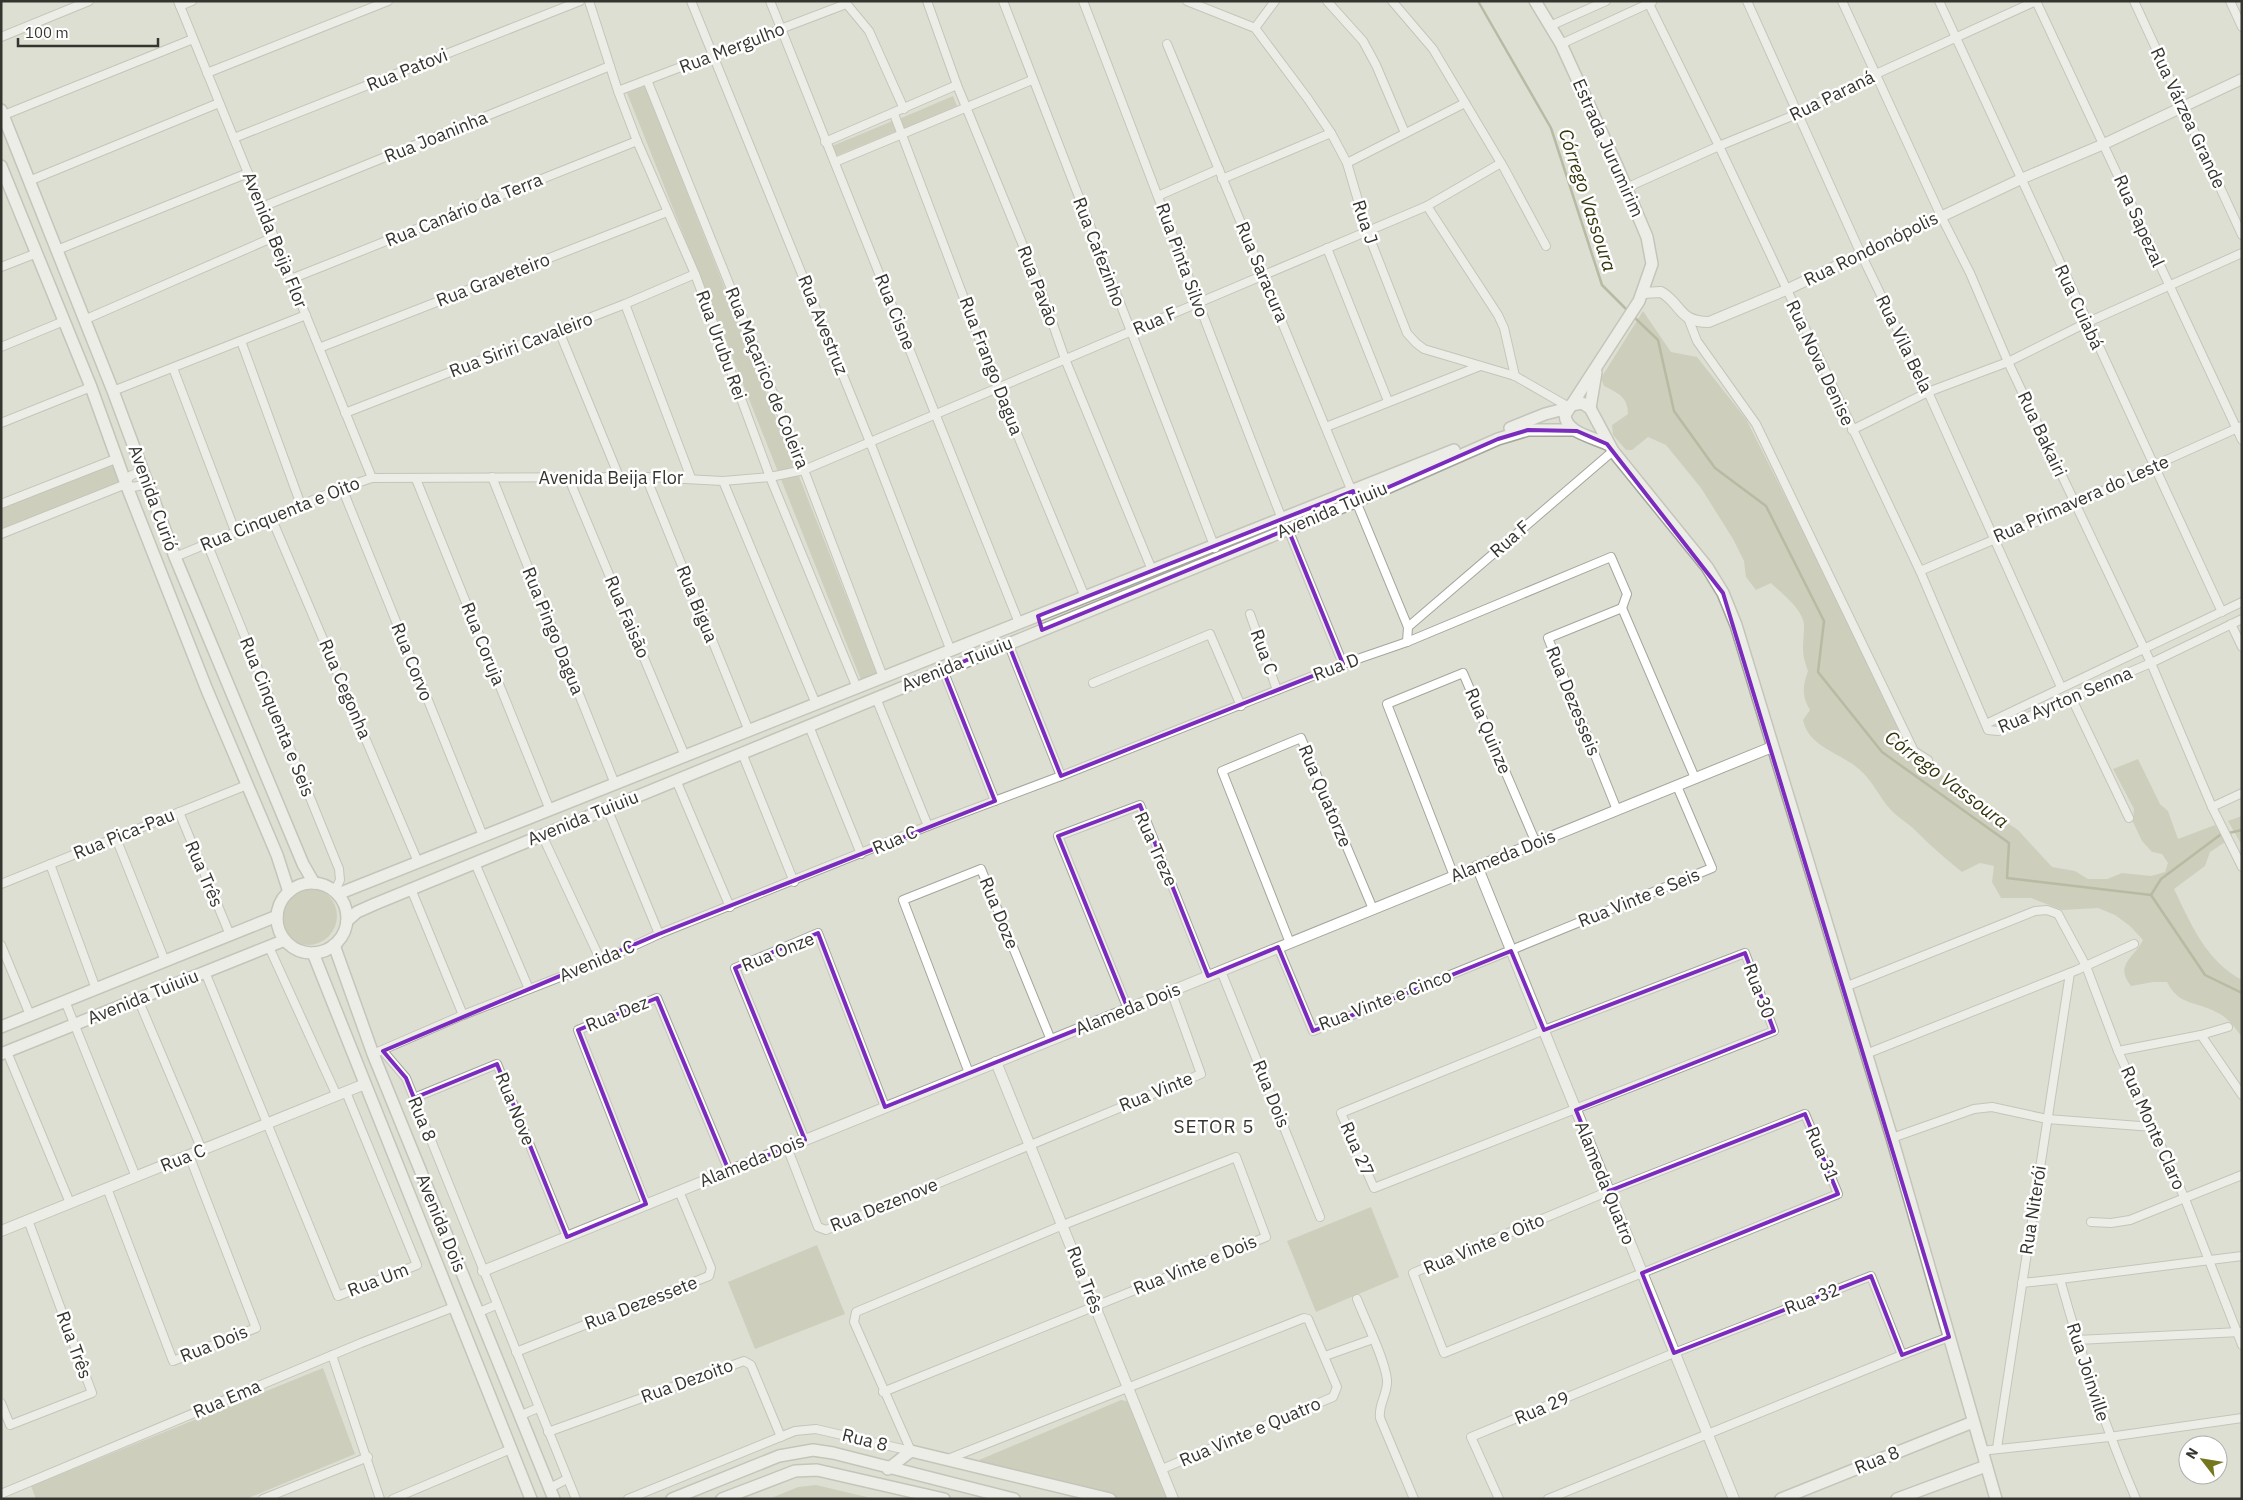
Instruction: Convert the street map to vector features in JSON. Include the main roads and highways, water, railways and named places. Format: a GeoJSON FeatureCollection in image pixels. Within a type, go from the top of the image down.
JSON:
{"type":"FeatureCollection","features":[{"type":"Feature","properties":{"kind":"main road","name":"Estrada Jurumirim"},"geometry":{"type":"LineString","coordinates":[[1535,1],[1561,44],[1626,188],[1647,237],[1652,264],[1641,297],[1569,407]]}},
{"type":"Feature","properties":{"kind":"main road","name":"Avenida Curió"},"geometry":{"type":"LineString","coordinates":[[2,113],[113,391],[175,556],[299,855],[314,883]]}},
{"type":"Feature","properties":{"kind":"main road","name":"Avenida Curió"},"geometry":{"type":"LineString","coordinates":[[1,166],[6,191],[37,253],[91,387],[126,484],[207,690],[277,855],[289,892]]}},
{"type":"Feature","properties":{"kind":"main road"},"geometry":{"type":"LineString","coordinates":[[1576,430],[1589,426],[1596,368]]}},
{"type":"Feature","properties":{"kind":"main road"},"geometry":{"type":"LineString","coordinates":[[1610,447],[1568,426],[1565,419],[1569,407],[1582,403],[1591,411],[1610,447],[1707,567],[1723,593],[1736,625],[1892,1138],[1996,1499]]}},
{"type":"Feature","properties":{"kind":"main road","name":"Avenida Tuiuiu"},"geometry":{"type":"LineString","coordinates":[[347,922],[357,912],[411,889],[1288,529],[1355,496],[1545,414],[1569,407]]}},
{"type":"Feature","properties":{"kind":"main road","name":"Avenida Tuiuiu"},"geometry":{"type":"LineString","coordinates":[[336,893],[550,810],[1282,518],[1355,496],[1498,439],[1528,430],[1576,430]]}},
{"type":"Feature","properties":{"kind":"main road"},"geometry":{"type":"LineString","coordinates":[[1038,616],[1042,630]]}},
{"type":"Feature","properties":{"kind":"main road"},"geometry":{"type":"LineString","coordinates":[[704,748],[711,766]]}},
{"type":"Feature","properties":{"kind":"main road"},"geometry":{"type":"LineString","coordinates":[[305,883],[314,883],[325,885],[336,893],[343,902],[347,922],[334,945],[313,953],[298,949],[286,940],[281,933],[277,916],[283,899],[289,892],[305,883]]}},
{"type":"Feature","properties":{"kind":"main road","name":"Avenida Tuiuiu"},"geometry":{"type":"LineString","coordinates":[[1,1027],[277,916]]}},
{"type":"Feature","properties":{"kind":"main road","name":"Avenida Tuiuiu"},"geometry":{"type":"LineString","coordinates":[[4,1053],[286,940]]}},
{"type":"Feature","properties":{"kind":"main road","name":"Avenida Dois"},"geometry":{"type":"LineString","coordinates":[[334,945],[378,1052],[477,1313],[552,1493]]}},
{"type":"Feature","properties":{"kind":"main road","name":"Avenida Dois"},"geometry":{"type":"LineString","coordinates":[[313,953],[531,1499]]}},
{"type":"Feature","properties":{"kind":"main road","name":"Rua 8"},"geometry":{"type":"LineString","coordinates":[[1781,1499],[1973,1422]]}},
{"type":"Feature","properties":{"kind":"main road"},"geometry":{"type":"LineString","coordinates":[[672,1499],[779,1456],[813,1450],[833,1453],[888,1469],[1014,1499]]}},
{"type":"Feature","properties":{"kind":"main road","name":"Rua 8"},"geometry":{"type":"LineString","coordinates":[[888,1469],[911,1451],[1110,1499]]}},
{"type":"Feature","properties":{"kind":"main road"},"geometry":{"type":"LineString","coordinates":[[1897,1499],[1986,1466]]}},
{"type":"Feature","properties":{"kind":"main road"},"geometry":{"type":"LineString","coordinates":[[723,1499],[795,1471],[817,1470],[944,1499]]}},
{"type":"Feature","properties":{"kind":"waterway","name":"Córrego Vassoura"},"geometry":{"type":"LineString","coordinates":[[1478,1],[1551,128],[1602,285],[1628,311]]}},
{"type":"Feature","properties":{"kind":"waterway","name":"Córrego Vassoura"},"geometry":{"type":"LineString","coordinates":[[1634,317],[1658,340],[1674,411],[1715,468],[1766,506],[1824,621],[1818,672],[1882,752],[2009,843],[2007,878],[2151,895],[2205,975],[2242,993]]}},
{"type":"Feature","properties":{"kind":"waterway"},"geometry":{"type":"LineString","coordinates":[[2151,895],[2161,879],[2220,835],[2242,830]]}},
{"type":"Feature","properties":{"kind":"district","name":"SETOR 5"},"geometry":{"type":"Point","coordinates":[1214,1126]}}]}
